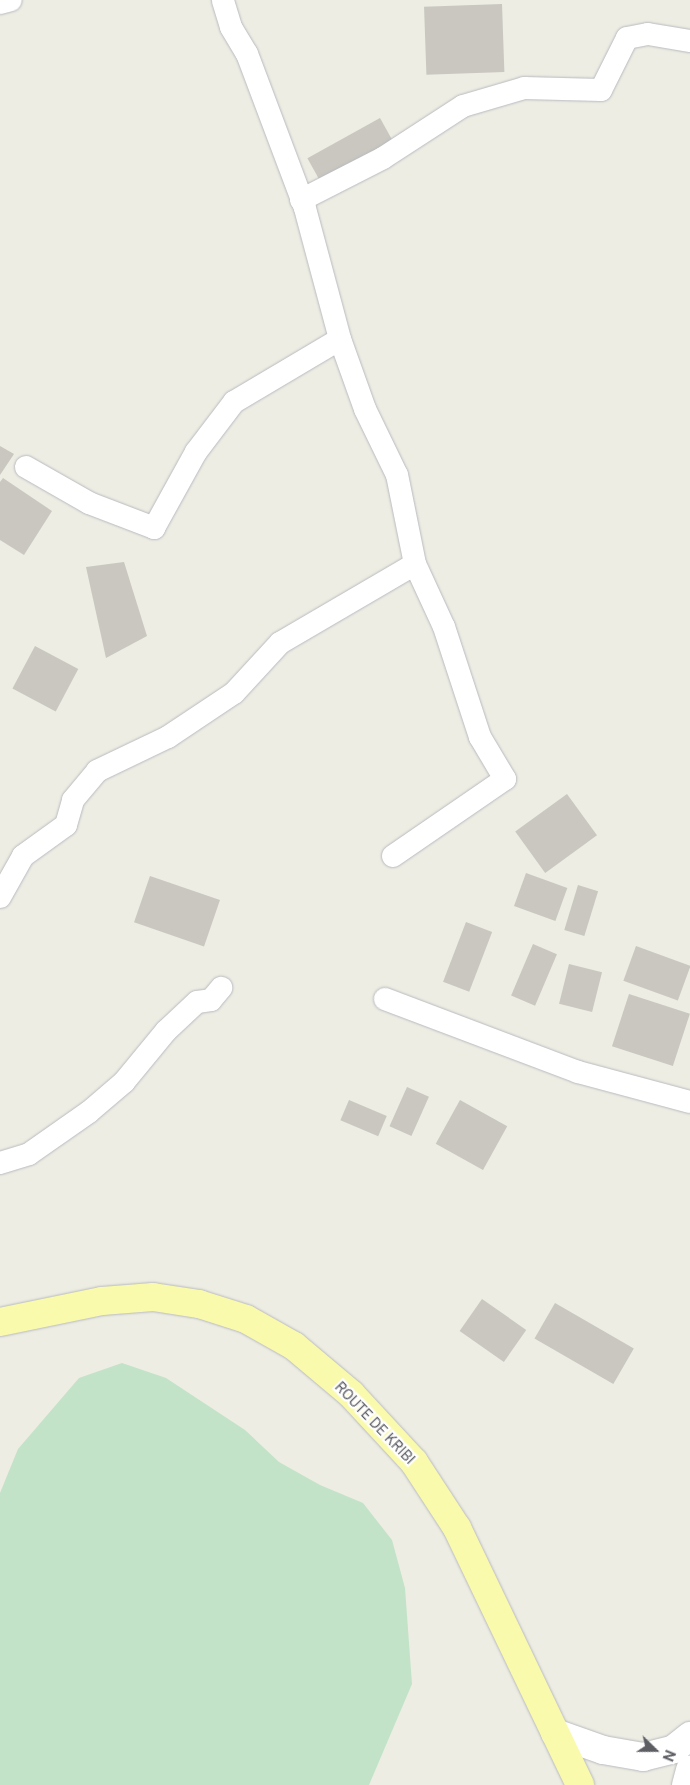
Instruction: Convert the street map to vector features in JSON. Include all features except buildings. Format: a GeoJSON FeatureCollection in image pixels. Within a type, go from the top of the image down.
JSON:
{"type":"FeatureCollection","features":[{"type":"Feature","properties":{"kind":"main road","name":"ROUTE DE KRIBI"},"geometry":{"type":"LineString","coordinates":[[0,1322],[102,1301],[153,1297],[199,1304],[246,1319],[294,1346],[351,1394],[414,1462],[457,1528],[580,1785]]}},
{"type":"Feature","properties":{"kind":"street"},"geometry":{"type":"LineString","coordinates":[[0,2],[11,0]]}},
{"type":"Feature","properties":{"kind":"street"},"geometry":{"type":"LineString","coordinates":[[223,0],[231,27],[247,54],[301,200],[319,254],[340,339],[365,409],[397,474],[415,564],[444,627],[480,737],[505,779],[393,856]]}},
{"type":"Feature","properties":{"kind":"street"},"geometry":{"type":"LineString","coordinates":[[301,200],[383,158],[463,106],[524,88],[601,90],[626,38],[648,34],[690,41]]}},
{"type":"Feature","properties":{"kind":"street"},"geometry":{"type":"LineString","coordinates":[[26,467],[89,503],[154,528],[196,452],[234,402],[340,339]]}},
{"type":"Feature","properties":{"kind":"street"},"geometry":{"type":"LineString","coordinates":[[0,898],[23,856],[66,825],[73,800],[97,771],[168,737],[234,693],[280,642],[415,564]]}},
{"type":"Feature","properties":{"kind":"street"},"geometry":{"type":"LineString","coordinates":[[0,1163],[29,1154],[89,1112],[124,1082],[166,1030],[197,1002],[211,1000],[222,988]]}},
{"type":"Feature","properties":{"kind":"street"},"geometry":{"type":"LineString","coordinates":[[385,999],[578,1072],[690,1102]]}},
{"type":"Feature","properties":{"kind":"street"},"geometry":{"type":"LineString","coordinates":[[555,1733],[603,1750],[643,1757],[674,1749],[690,1736]]}},
{"type":"Feature","properties":{"kind":"street"},"geometry":{"type":"LineString","coordinates":[[686,1785],[690,1770]]}},
{"type":"Feature","properties":{"kind":"green space"},"geometry":{"type":"Polygon","coordinates":[[[122,1363],[166,1378],[245,1430],[279,1462],[320,1485],[363,1503],[392,1540],[405,1588],[412,1684],[369,1785],[0,1785],[0,1493],[18,1449],[79,1378],[122,1363]]]}}]}
